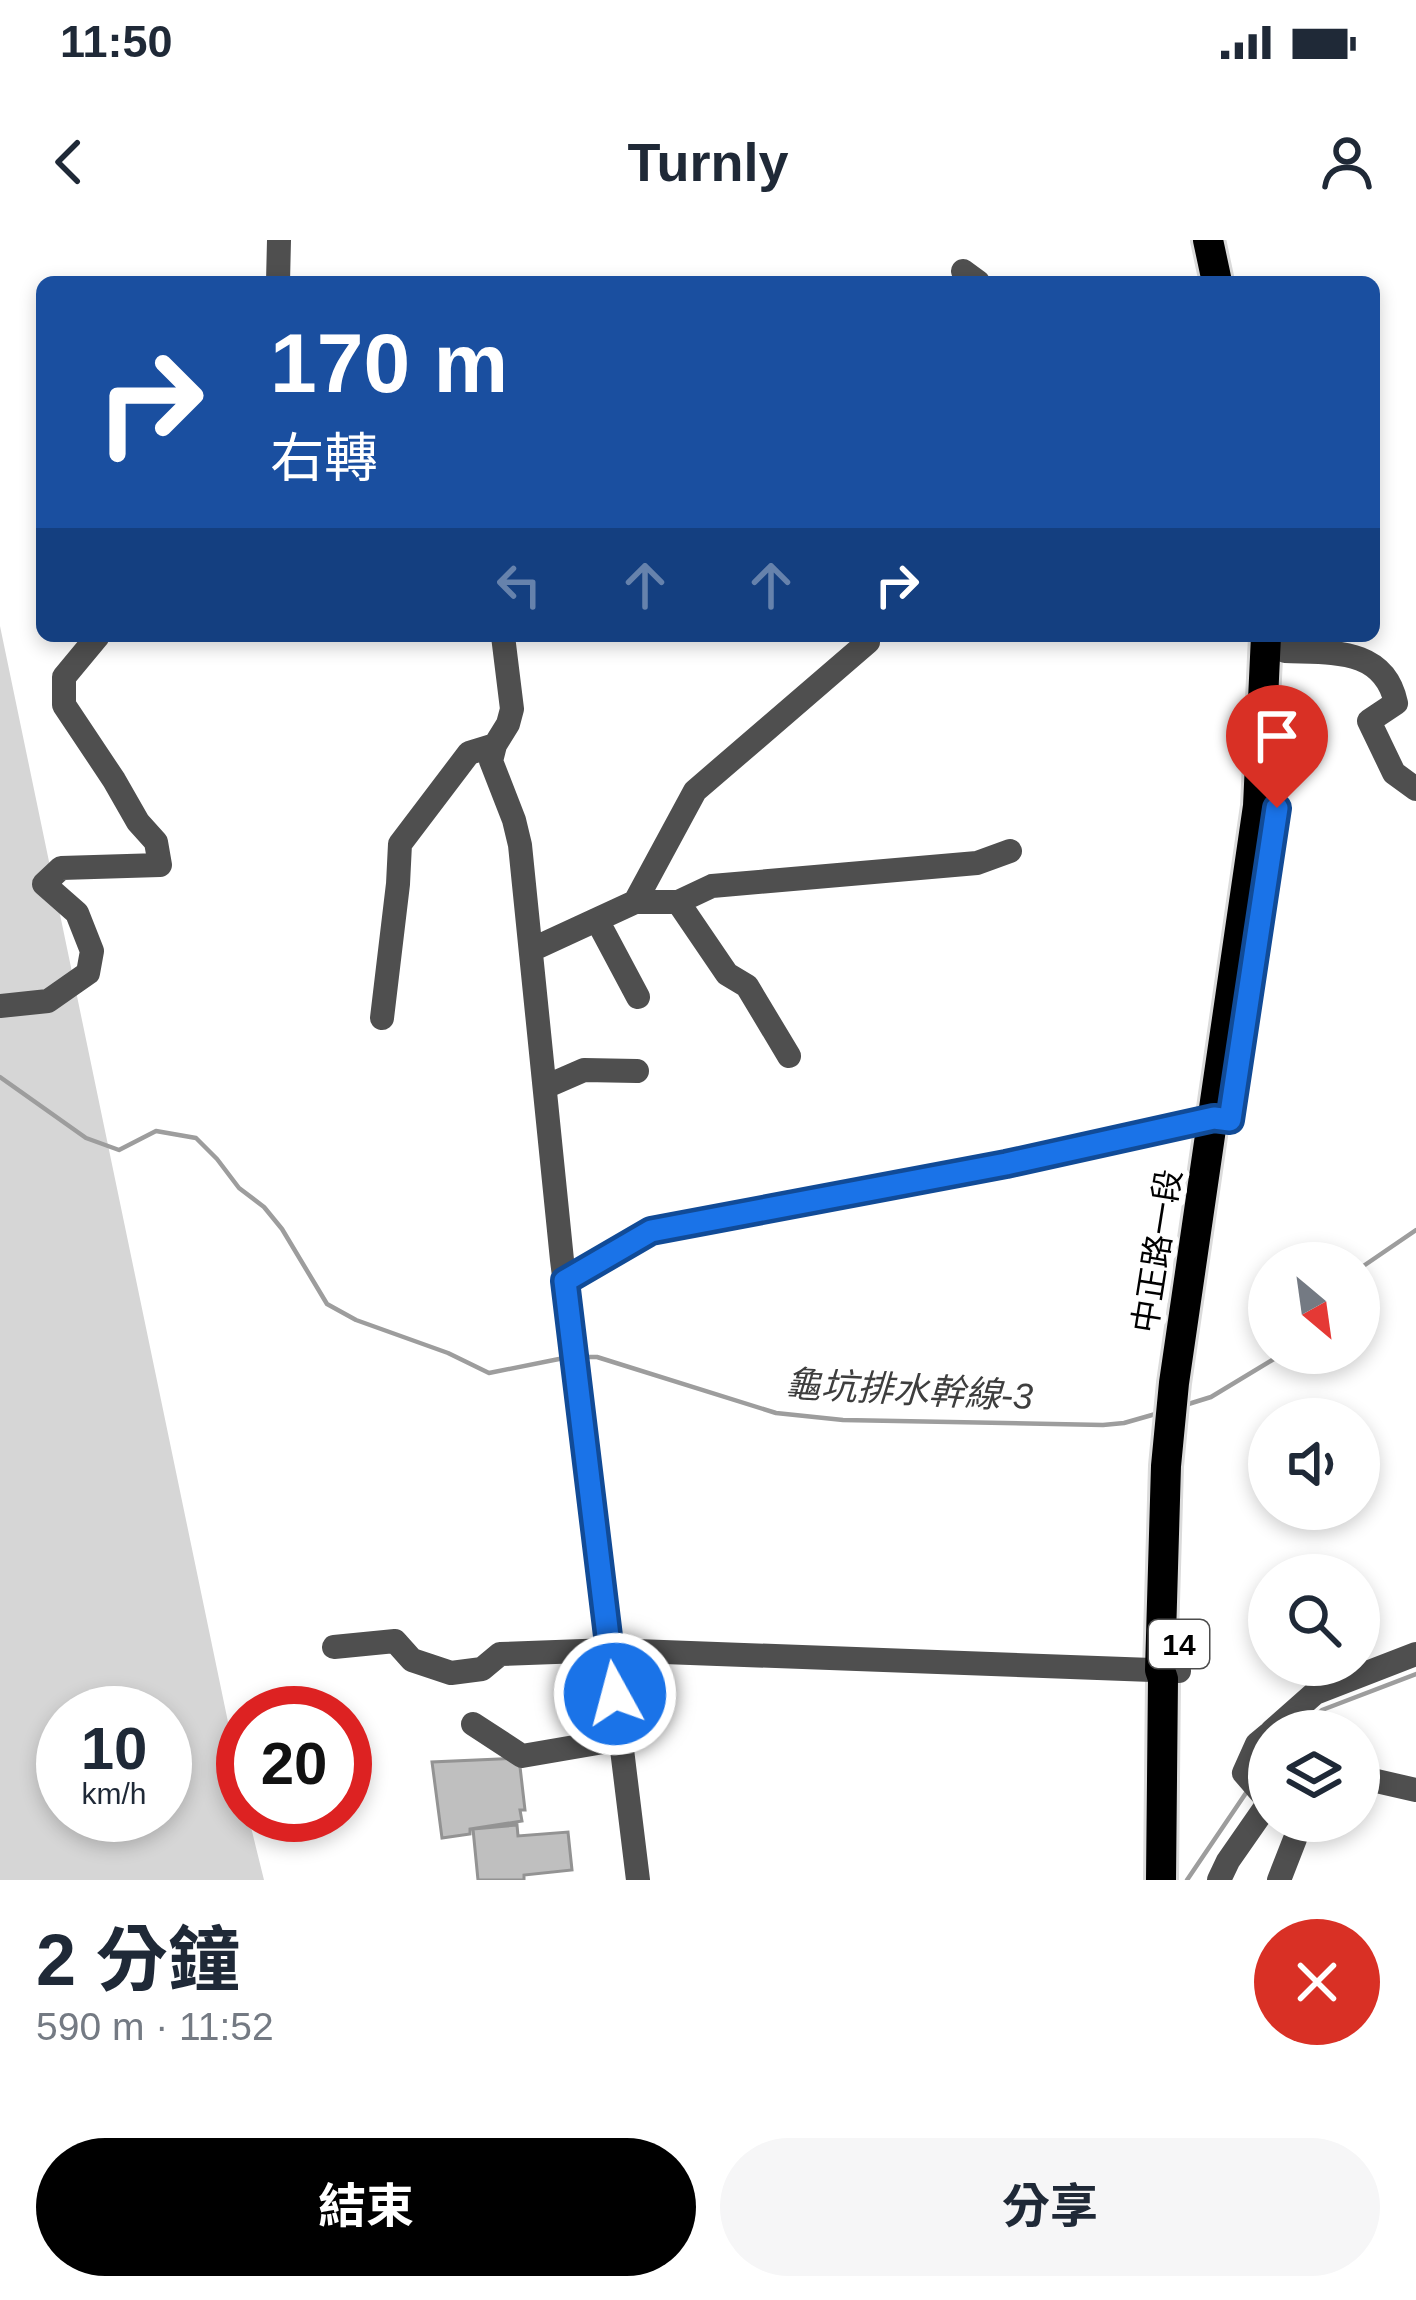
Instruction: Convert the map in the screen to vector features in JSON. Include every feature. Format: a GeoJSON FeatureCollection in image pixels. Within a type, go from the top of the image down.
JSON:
{"type":"FeatureCollection","features":[{"type":"Feature","properties":{"kind":"main road"},"geometry":{"type":"LineString","coordinates":[[1208,240],[1215,276]]}},
{"type":"Feature","properties":{"kind":"main road"},"geometry":{"type":"LineString","coordinates":[[1226,240],[1233,276]]}},
{"type":"Feature","properties":{"kind":"main road","name":"中正路一段"},"geometry":{"type":"LineString","coordinates":[[1170,1878],[1163,1679],[1170,1671],[1180,1558],[1181,1406],[1222,1119],[1279,642]]}},
{"type":"Feature","properties":{"kind":"lane"},"geometry":{"type":"LineString","coordinates":[[278,276],[279,240]]}},
{"type":"Feature","properties":{"kind":"lane"},"geometry":{"type":"LineString","coordinates":[[0,1006],[48,1001],[88,974],[92,951],[77,913],[44,884],[61,868],[160,865],[156,842],[138,822],[64,704],[64,677],[93,642]]}},
{"type":"Feature","properties":{"kind":"lane"},"geometry":{"type":"LineString","coordinates":[[504,642],[512,709],[491,761],[520,845],[565,1281],[638,1880]]}},
{"type":"Feature","properties":{"kind":"lane"},"geometry":{"type":"LineString","coordinates":[[635,902],[695,791],[868,642]]}},
{"type":"Feature","properties":{"kind":"lane"},"geometry":{"type":"LineString","coordinates":[[1285,642],[1348,653],[1376,667],[1392,685],[1396,703],[1369,721],[1394,773],[1416,789]]}},
{"type":"Feature","properties":{"kind":"lane"},"geometry":{"type":"LineString","coordinates":[[382,1018],[400,844],[469,753],[496,745]]}},
{"type":"Feature","properties":{"kind":"lane"},"geometry":{"type":"LineString","coordinates":[[531,950],[635,902],[678,902],[712,886],[977,863],[1010,851]]}},
{"type":"Feature","properties":{"kind":"lane"},"geometry":{"type":"LineString","coordinates":[[678,902],[728,974],[747,986],[789,1056]]}},
{"type":"Feature","properties":{"kind":"lane"},"geometry":{"type":"LineString","coordinates":[[596,920],[638,997]]}},
{"type":"Feature","properties":{"kind":"lane"},"geometry":{"type":"LineString","coordinates":[[544,1087],[584,1070],[637,1071]]}},
{"type":"Feature","properties":{"kind":"lane"},"geometry":{"type":"LineString","coordinates":[[565,1281],[651,1231],[1222,1119]]}},
{"type":"Feature","properties":{"kind":"lane"},"geometry":{"type":"LineString","coordinates":[[334,1647],[395,1641],[412,1660],[451,1673],[482,1669],[500,1654],[610,1650],[1170,1671]]}},
{"type":"Feature","properties":{"kind":"lane"},"geometry":{"type":"LineString","coordinates":[[1295,1710],[1315,1693],[1416,1654]]}},
{"type":"Feature","properties":{"kind":"lane"},"geometry":{"type":"LineString","coordinates":[[473,1724],[522,1756],[621,1739]]}},
{"type":"Feature","properties":{"kind":"lane"},"geometry":{"type":"LineString","coordinates":[[1380,1782],[1416,1790]]}},
{"type":"Feature","properties":{"kind":"lane"},"geometry":{"type":"LineString","coordinates":[[1220,1880],[1248,1831]]}},
{"type":"Feature","properties":{"kind":"lane"},"geometry":{"type":"LineString","coordinates":[[1279,1880],[1293,1842]]}},
{"type":"Feature","properties":{"kind":"shaded area"},"geometry":{"type":"Polygon","coordinates":[[[0,626],[221,1686],[216,1686],[216,1842],[255,1842],[264,1880],[0,1880],[0,626]]]}},
{"type":"Feature","properties":{"kind":"building"},"geometry":{"type":"Polygon","coordinates":[[[519,1758],[522,1821],[442,1838],[432,1762],[519,1758]]]}},
{"type":"Feature","properties":{"kind":"building"},"geometry":{"type":"Polygon","coordinates":[[[517,1825],[518,1836],[568,1832],[572,1870],[524,1875],[524,1880],[478,1880],[473,1829],[517,1825]]]}},
{"type":"Feature","properties":{"kind":"waterway","name":"龜坑排水幹線-3"},"geometry":{"type":"LineString","coordinates":[[0,1077],[86,1138],[119,1150],[156,1131],[196,1138],[282,1229],[327,1304],[356,1320],[489,1373],[564,1358]]}},
{"type":"Feature","properties":{"kind":"waterway","name":"龜坑排水幹線-3"},"geometry":{"type":"LineString","coordinates":[[1380,1255],[1416,1230]]}},
{"type":"Feature","properties":{"kind":"waterway","name":"龜坑排水幹線-3"},"geometry":{"type":"LineString","coordinates":[[582,1357],[597,1357],[776,1413],[843,1420],[1103,1425],[1159,1413]]}},
{"type":"Feature","properties":{"kind":"waterway","name":"龜坑排水幹線-3"},"geometry":{"type":"LineString","coordinates":[[1182,1406],[1211,1397],[1249,1374]]}},
{"type":"Feature","properties":{"kind":"waterway"},"geometry":{"type":"LineString","coordinates":[[1322,1710],[1416,1674]]}},
{"type":"Feature","properties":{"kind":"waterway"},"geometry":{"type":"LineString","coordinates":[[1187,1880],[1248,1790]]}},
{"type":"Feature","properties":{"kind":"route"},"geometry":{"type":"LineString","coordinates":[[615,1694],[565,1281],[651,1231],[1006,1164],[1214,1118],[1230,1120],[1277,808]]}}]}
